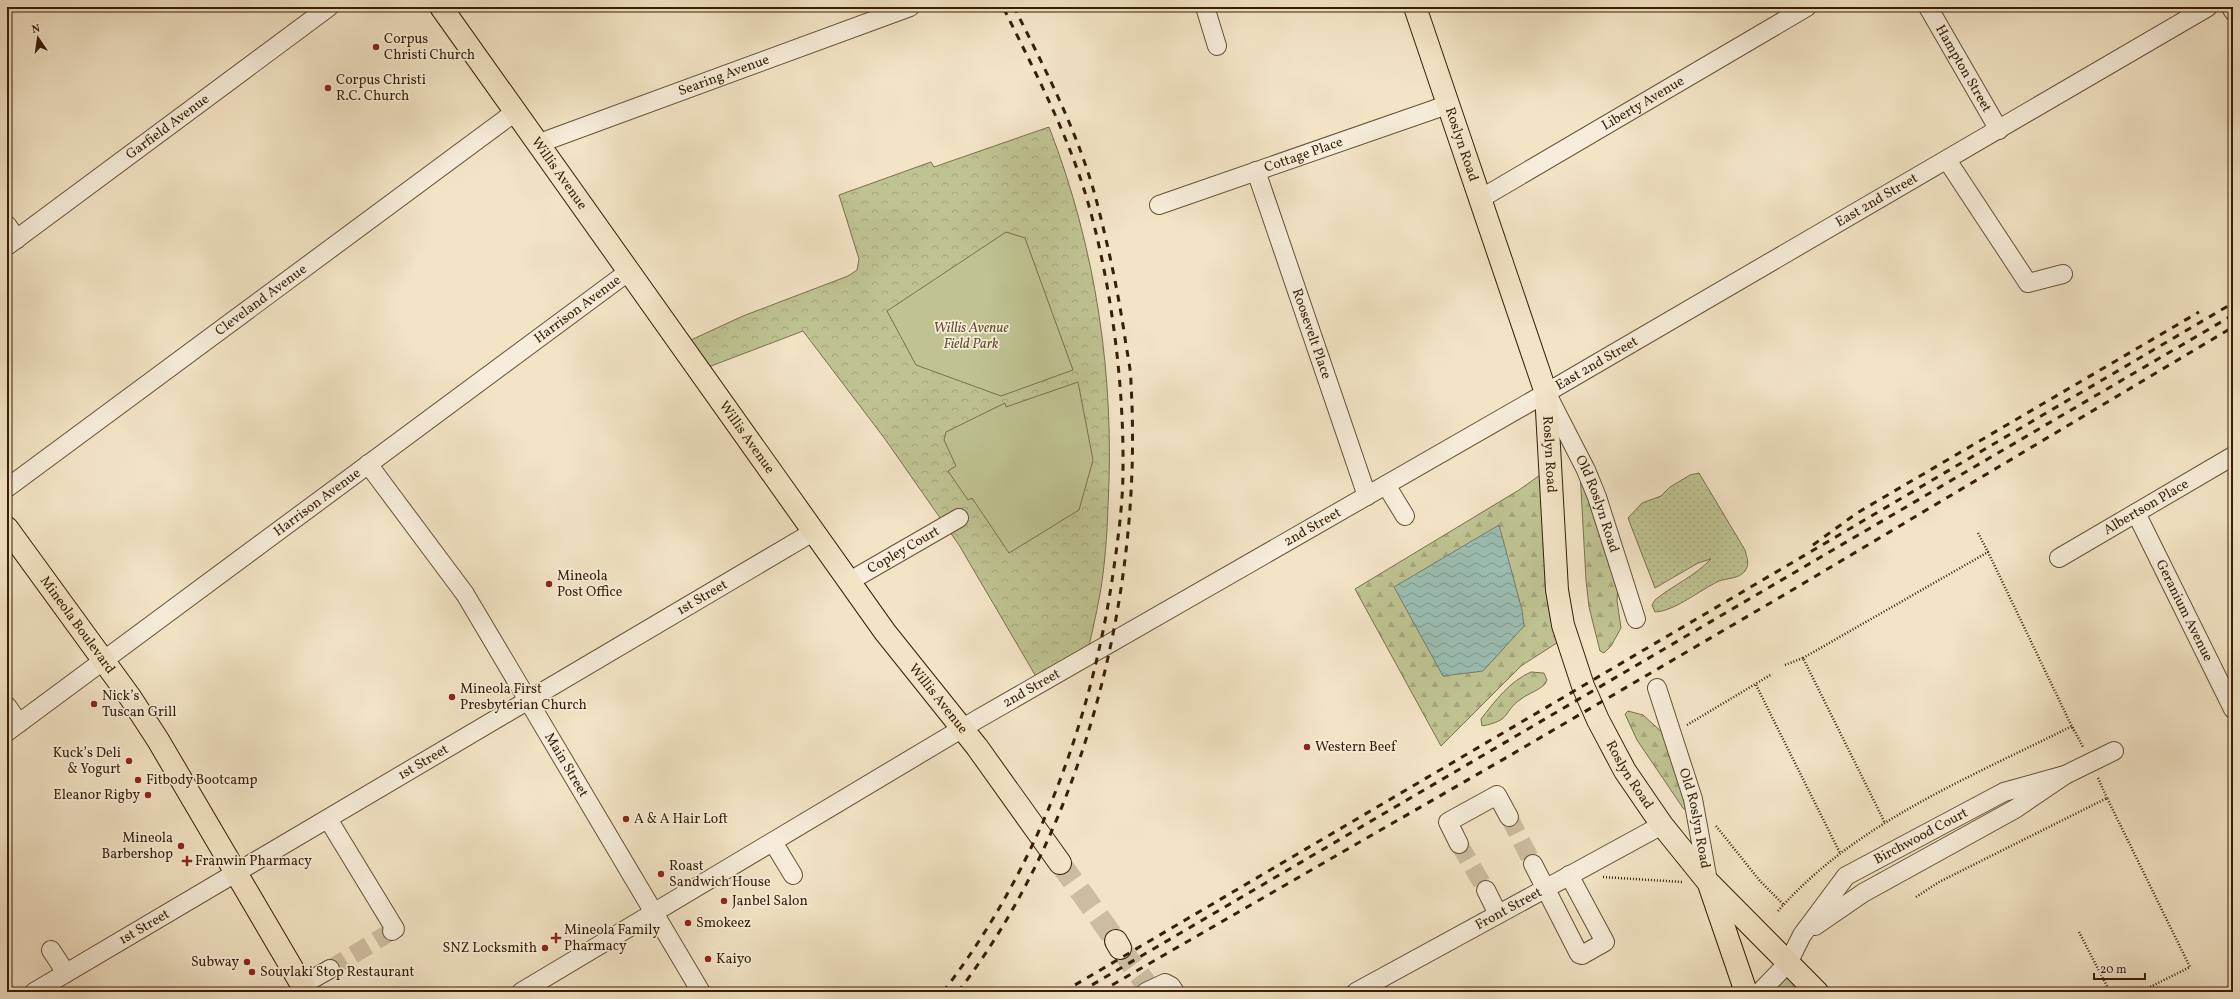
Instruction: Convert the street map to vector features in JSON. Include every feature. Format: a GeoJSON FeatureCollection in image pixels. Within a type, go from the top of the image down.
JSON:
{"type":"FeatureCollection","features":[{"type":"Feature","properties":{"kind":"main road","name":"Willis Avenue"},"geometry":{"type":"LineString","coordinates":[[441,7],[848,582],[897,648],[963,728],[1060,863]]}},
{"type":"Feature","properties":{"kind":"main road","name":"Roslyn Road"},"geometry":{"type":"LineString","coordinates":[[1417,8],[1447,105],[1546,393],[1557,590],[1566,637],[1583,686],[1604,733],[1625,771],[1662,825],[1708,882],[1817,992]]}},
{"type":"Feature","properties":{"kind":"main road","name":"Mineola Boulevard"},"geometry":{"type":"LineString","coordinates":[[7,528],[104,660],[158,740],[304,989]]}},
{"type":"Feature","properties":{"kind":"main road","name":"Roslyn Road"},"geometry":{"type":"LineString","coordinates":[[1708,882],[1746,992]]}},
{"type":"Feature","properties":{"kind":"street","name":"Garfield Avenue"},"geometry":{"type":"LineString","coordinates":[[10,237],[329,7]]}},
{"type":"Feature","properties":{"kind":"street","name":"Searing Avenue"},"geometry":{"type":"LineString","coordinates":[[537,144],[910,7]]}},
{"type":"Feature","properties":{"kind":"street"},"geometry":{"type":"LineString","coordinates":[[1205,7],[1217,46]]}},
{"type":"Feature","properties":{"kind":"street","name":"Liberty Avenue"},"geometry":{"type":"LineString","coordinates":[[1480,199],[1807,7]]}},
{"type":"Feature","properties":{"kind":"street","name":"Hampton Street"},"geometry":{"type":"LineString","coordinates":[[1928,7],[1999,130]]}},
{"type":"Feature","properties":{"kind":"street","name":"East 2nd Street"},"geometry":{"type":"LineString","coordinates":[[1546,393],[2208,7]]}},
{"type":"Feature","properties":{"kind":"street"},"geometry":{"type":"LineString","coordinates":[[2231,7],[2233,11]]}},
{"type":"Feature","properties":{"kind":"street","name":"Cottage Place"},"geometry":{"type":"LineString","coordinates":[[1159,205],[1447,105]]}},
{"type":"Feature","properties":{"kind":"street","name":"Cleveland Avenue"},"geometry":{"type":"LineString","coordinates":[[7,488],[514,112]]}},
{"type":"Feature","properties":{"kind":"street"},"geometry":{"type":"LineString","coordinates":[[1947,160],[2028,283],[2063,274]]}},
{"type":"Feature","properties":{"kind":"street","name":"Roosevelt Place"},"geometry":{"type":"LineString","coordinates":[[1256,171],[1367,496]]}},
{"type":"Feature","properties":{"kind":"street","name":"Harrison Avenue"},"geometry":{"type":"LineString","coordinates":[[13,728],[628,272]]}},
{"type":"Feature","properties":{"kind":"street","name":"2nd Street"},"geometry":{"type":"LineString","coordinates":[[521,992],[963,728],[1546,393]]}},
{"type":"Feature","properties":{"kind":"street","name":"Old Roslyn Road"},"geometry":{"type":"LineString","coordinates":[[1546,393],[1586,470],[1597,497],[1636,619]]}},
{"type":"Feature","properties":{"kind":"street","name":"Albertson Place"},"geometry":{"type":"LineString","coordinates":[[2059,558],[2233,456]]}},
{"type":"Feature","properties":{"kind":"street","name":"Main Street"},"geometry":{"type":"LineString","coordinates":[[368,464],[465,594],[701,992]]}},
{"type":"Feature","properties":{"kind":"street"},"geometry":{"type":"LineString","coordinates":[[1386,485],[1405,516]]}},
{"type":"Feature","properties":{"kind":"street","name":"Geranium Avenue"},"geometry":{"type":"LineString","coordinates":[[2136,513],[2233,709]]}},
{"type":"Feature","properties":{"kind":"street","name":"Copley Court"},"geometry":{"type":"LineString","coordinates":[[848,582],[959,518]]}},
{"type":"Feature","properties":{"kind":"street","name":"1st Street"},"geometry":{"type":"LineString","coordinates":[[34,992],[813,532]]}},
{"type":"Feature","properties":{"kind":"street","name":"Old Roslyn Road"},"geometry":{"type":"LineString","coordinates":[[1657,688],[1693,799],[1708,882]]}},
{"type":"Feature","properties":{"kind":"street"},"geometry":{"type":"LineString","coordinates":[[7,706],[13,728]]}},
{"type":"Feature","properties":{"kind":"street","name":"Birchwood Court"},"geometry":{"type":"LineString","coordinates":[[1760,992],[1788,963],[1802,935],[1863,893],[2015,809],[2065,775],[2114,751]]}},
{"type":"Feature","properties":{"kind":"street"},"geometry":{"type":"LineString","coordinates":[[1459,844],[1448,822],[1497,796],[1509,817]]}},
{"type":"Feature","properties":{"kind":"street"},"geometry":{"type":"LineString","coordinates":[[328,819],[395,929],[392,931]]}},
{"type":"Feature","properties":{"kind":"street","name":"Front Street"},"geometry":{"type":"LineString","coordinates":[[1356,992],[1662,825]]}},
{"type":"Feature","properties":{"kind":"street"},"geometry":{"type":"LineString","coordinates":[[773,842],[793,875]]}},
{"type":"Feature","properties":{"kind":"street"},"geometry":{"type":"LineString","coordinates":[[1533,864],[1578,954],[1582,955],[1604,944],[1605,940],[1569,875]]}},
{"type":"Feature","properties":{"kind":"street"},"geometry":{"type":"LineString","coordinates":[[1486,890],[1498,914]]}},
{"type":"Feature","properties":{"kind":"street"},"geometry":{"type":"LineString","coordinates":[[51,950],[66,974]]}},
{"type":"Feature","properties":{"kind":"street"},"geometry":{"type":"LineString","coordinates":[[304,989],[330,969]]}},
{"type":"Feature","properties":{"kind":"street"},"geometry":{"type":"LineString","coordinates":[[1146,992],[1165,983],[1171,986],[1175,992]]}},
{"type":"Feature","properties":{"kind":"path"},"geometry":{"type":"LineString","coordinates":[[1978,533],[2074,731]]}},
{"type":"Feature","properties":{"kind":"path"},"geometry":{"type":"LineString","coordinates":[[1785,665],[1803,658],[1988,552]]}},
{"type":"Feature","properties":{"kind":"path"},"geometry":{"type":"LineString","coordinates":[[1803,658],[1885,823]]}},
{"type":"Feature","properties":{"kind":"path"},"geometry":{"type":"LineString","coordinates":[[1680,729],[1756,685],[1772,674]]}},
{"type":"Feature","properties":{"kind":"path"},"geometry":{"type":"LineString","coordinates":[[1756,685],[1840,853]]}},
{"type":"Feature","properties":{"kind":"path"},"geometry":{"type":"LineString","coordinates":[[1778,911],[1840,853],[1885,823],[1926,800],[2072,726],[2084,748]]}},
{"type":"Feature","properties":{"kind":"path"},"geometry":{"type":"LineString","coordinates":[[2096,774],[2190,967],[2140,992]]}},
{"type":"Feature","properties":{"kind":"path"},"geometry":{"type":"LineString","coordinates":[[1916,897],[1939,882],[2107,798]]}},
{"type":"Feature","properties":{"kind":"path"},"geometry":{"type":"LineString","coordinates":[[1712,820],[1760,880],[1784,905]]}},
{"type":"Feature","properties":{"kind":"path"},"geometry":{"type":"LineString","coordinates":[[1600,877],[1682,882]]}},
{"type":"Feature","properties":{"kind":"path"},"geometry":{"type":"LineString","coordinates":[[2078,932],[2110,992]]}},
{"type":"Feature","properties":{"kind":"green space","name":"Willis Avenue Field Park"},"geometry":{"type":"Polygon","coordinates":[[[1049,127],[1079,219],[1099,313],[1105,361],[1109,457],[1106,550],[1098,602],[1086,659],[1041,685],[959,545],[885,439],[803,331],[698,371],[680,345],[743,316],[848,276],[857,270],[859,259],[839,195],[931,162],[934,167],[1049,127]]]}},
{"type":"Feature","properties":{"kind":"green space"},"geometry":{"type":"Polygon","coordinates":[[[1006,232],[1025,238],[1073,370],[1001,396],[916,365],[887,311],[1006,232]]]}},
{"type":"Feature","properties":{"kind":"green space"},"geometry":{"type":"Polygon","coordinates":[[[1078,382],[1093,460],[1079,510],[1009,553],[972,498],[968,500],[948,471],[956,466],[944,440],[946,432],[1005,403],[1006,407],[1078,382]]]}},
{"type":"Feature","properties":{"kind":"green space"},"geometry":{"type":"Polygon","coordinates":[[[1550,468],[1566,637],[1521,666],[1441,746],[1355,589],[1519,490],[1550,468]]]}},
{"type":"Feature","properties":{"kind":"green space"},"geometry":{"type":"Polygon","coordinates":[[[1580,471],[1618,585],[1617,601],[1621,628],[1611,646],[1604,653],[1600,651],[1589,607],[1586,580],[1580,471]]]}},
{"type":"Feature","properties":{"kind":"green space"},"geometry":{"type":"Polygon","coordinates":[[[1699,473],[1745,550],[1748,561],[1747,566],[1745,571],[1740,576],[1719,581],[1671,608],[1655,612],[1652,605],[1655,600],[1698,571],[1711,559],[1698,563],[1655,588],[1628,518],[1642,503],[1661,496],[1670,487],[1690,475],[1699,473]]]}},
{"type":"Feature","properties":{"kind":"green space"},"geometry":{"type":"Polygon","coordinates":[[[1531,672],[1544,673],[1547,680],[1545,684],[1515,704],[1503,718],[1492,724],[1482,726],[1481,719],[1497,699],[1516,681],[1531,672]]]}},
{"type":"Feature","properties":{"kind":"green space"},"geometry":{"type":"Polygon","coordinates":[[[1628,711],[1643,715],[1664,734],[1690,814],[1683,808],[1637,740],[1625,714],[1628,711]]]}},
{"type":"Feature","properties":{"kind":"green space"},"geometry":{"type":"Polygon","coordinates":[[[1788,963],[1817,992],[1760,992],[1788,963]]]}},
{"type":"Feature","properties":{"kind":"water"},"geometry":{"type":"Polygon","coordinates":[[[1499,525],[1522,610],[1524,626],[1483,671],[1443,676],[1394,587],[1499,525]]]}},
{"type":"Feature","properties":{"kind":"tunnel"},"geometry":{"type":"LineString","coordinates":[[1509,817],[1533,864]]}},
{"type":"Feature","properties":{"kind":"tunnel"},"geometry":{"type":"LineString","coordinates":[[1459,844],[1486,890]]}},
{"type":"Feature","properties":{"kind":"tunnel"},"geometry":{"type":"LineString","coordinates":[[1060,863],[1116,941]]}},
{"type":"Feature","properties":{"kind":"tunnel"},"geometry":{"type":"LineString","coordinates":[[330,969],[392,931]]}},
{"type":"Feature","properties":{"kind":"tunnel"},"geometry":{"type":"LineString","coordinates":[[1120,948],[1152,992]]}},
{"type":"Feature","properties":{"kind":"railway"},"geometry":{"type":"LineString","coordinates":[[943,992],[976,945],[1006,897],[1032,846],[1055,794],[1074,740],[1090,686],[1103,630],[1115,561],[1122,495],[1123,436],[1118,368],[1109,298],[1095,231],[1079,174],[1060,125],[1003,7]]}},
{"type":"Feature","properties":{"kind":"railway"},"geometry":{"type":"LineString","coordinates":[[958,992],[1002,927],[1040,856],[1072,781],[1097,703],[1115,624],[1127,543],[1132,463],[1130,367],[1116,285],[1096,199],[1080,149],[1060,101],[1014,7]]}},
{"type":"Feature","properties":{"kind":"railway"},"geometry":{"type":"LineString","coordinates":[[1063,992],[2233,303]]}},
{"type":"Feature","properties":{"kind":"railway"},"geometry":{"type":"LineString","coordinates":[[1813,545],[1857,513],[2199,312]]}},
{"type":"Feature","properties":{"kind":"railway"},"geometry":{"type":"LineString","coordinates":[[1080,992],[2233,315]]}},
{"type":"Feature","properties":{"kind":"railway"},"geometry":{"type":"LineString","coordinates":[[1100,992],[1509,756],[1789,592],[2233,327]]}},
{"type":"Feature","properties":{"kind":"place","name":"Corpus Christi Church"},"geometry":{"type":"Point","coordinates":[376,47]}},
{"type":"Feature","properties":{"kind":"place","name":"Corpus Christi R.C. Church"},"geometry":{"type":"Point","coordinates":[328,88]}},
{"type":"Feature","properties":{"kind":"place","name":"Mineola Post Office"},"geometry":{"type":"Point","coordinates":[549,584]}},
{"type":"Feature","properties":{"kind":"place","name":"Mineola First Presbyterian Church"},"geometry":{"type":"Point","coordinates":[452,697]}},
{"type":"Feature","properties":{"kind":"place","name":"Nick’s Tuscan Grill"},"geometry":{"type":"Point","coordinates":[94,704]}},
{"type":"Feature","properties":{"kind":"place","name":"Western Beef"},"geometry":{"type":"Point","coordinates":[1307,747]}},
{"type":"Feature","properties":{"kind":"place","name":"Kuck’s Deli & Yogurt"},"geometry":{"type":"Point","coordinates":[129,761]}},
{"type":"Feature","properties":{"kind":"place","name":"Fitbody Bootcamp"},"geometry":{"type":"Point","coordinates":[138,780]}},
{"type":"Feature","properties":{"kind":"place","name":"Eleanor Rigby"},"geometry":{"type":"Point","coordinates":[148,795]}},
{"type":"Feature","properties":{"kind":"place","name":"A & A Hair Loft"},"geometry":{"type":"Point","coordinates":[626,819]}},
{"type":"Feature","properties":{"kind":"place","name":"Mineola Barbershop"},"geometry":{"type":"Point","coordinates":[181,846]}},
{"type":"Feature","properties":{"kind":"place","name":"Franwin Pharmacy"},"geometry":{"type":"Point","coordinates":[187,861]}},
{"type":"Feature","properties":{"kind":"place","name":"Roast Sandwich House"},"geometry":{"type":"Point","coordinates":[661,874]}},
{"type":"Feature","properties":{"kind":"place","name":"Janbel Salon"},"geometry":{"type":"Point","coordinates":[724,901]}},
{"type":"Feature","properties":{"kind":"place","name":"Smokeez"},"geometry":{"type":"Point","coordinates":[688,923]}},
{"type":"Feature","properties":{"kind":"place","name":"Mineola Family Pharmacy"},"geometry":{"type":"Point","coordinates":[556,938]}},
{"type":"Feature","properties":{"kind":"place","name":"SNZ Locksmith"},"geometry":{"type":"Point","coordinates":[545,948]}},
{"type":"Feature","properties":{"kind":"place","name":"Kaiyo"},"geometry":{"type":"Point","coordinates":[708,959]}},
{"type":"Feature","properties":{"kind":"place","name":"Subway"},"geometry":{"type":"Point","coordinates":[247,962]}},
{"type":"Feature","properties":{"kind":"place","name":"Souvlaki Stop Restaurant"},"geometry":{"type":"Point","coordinates":[252,972]}}]}
